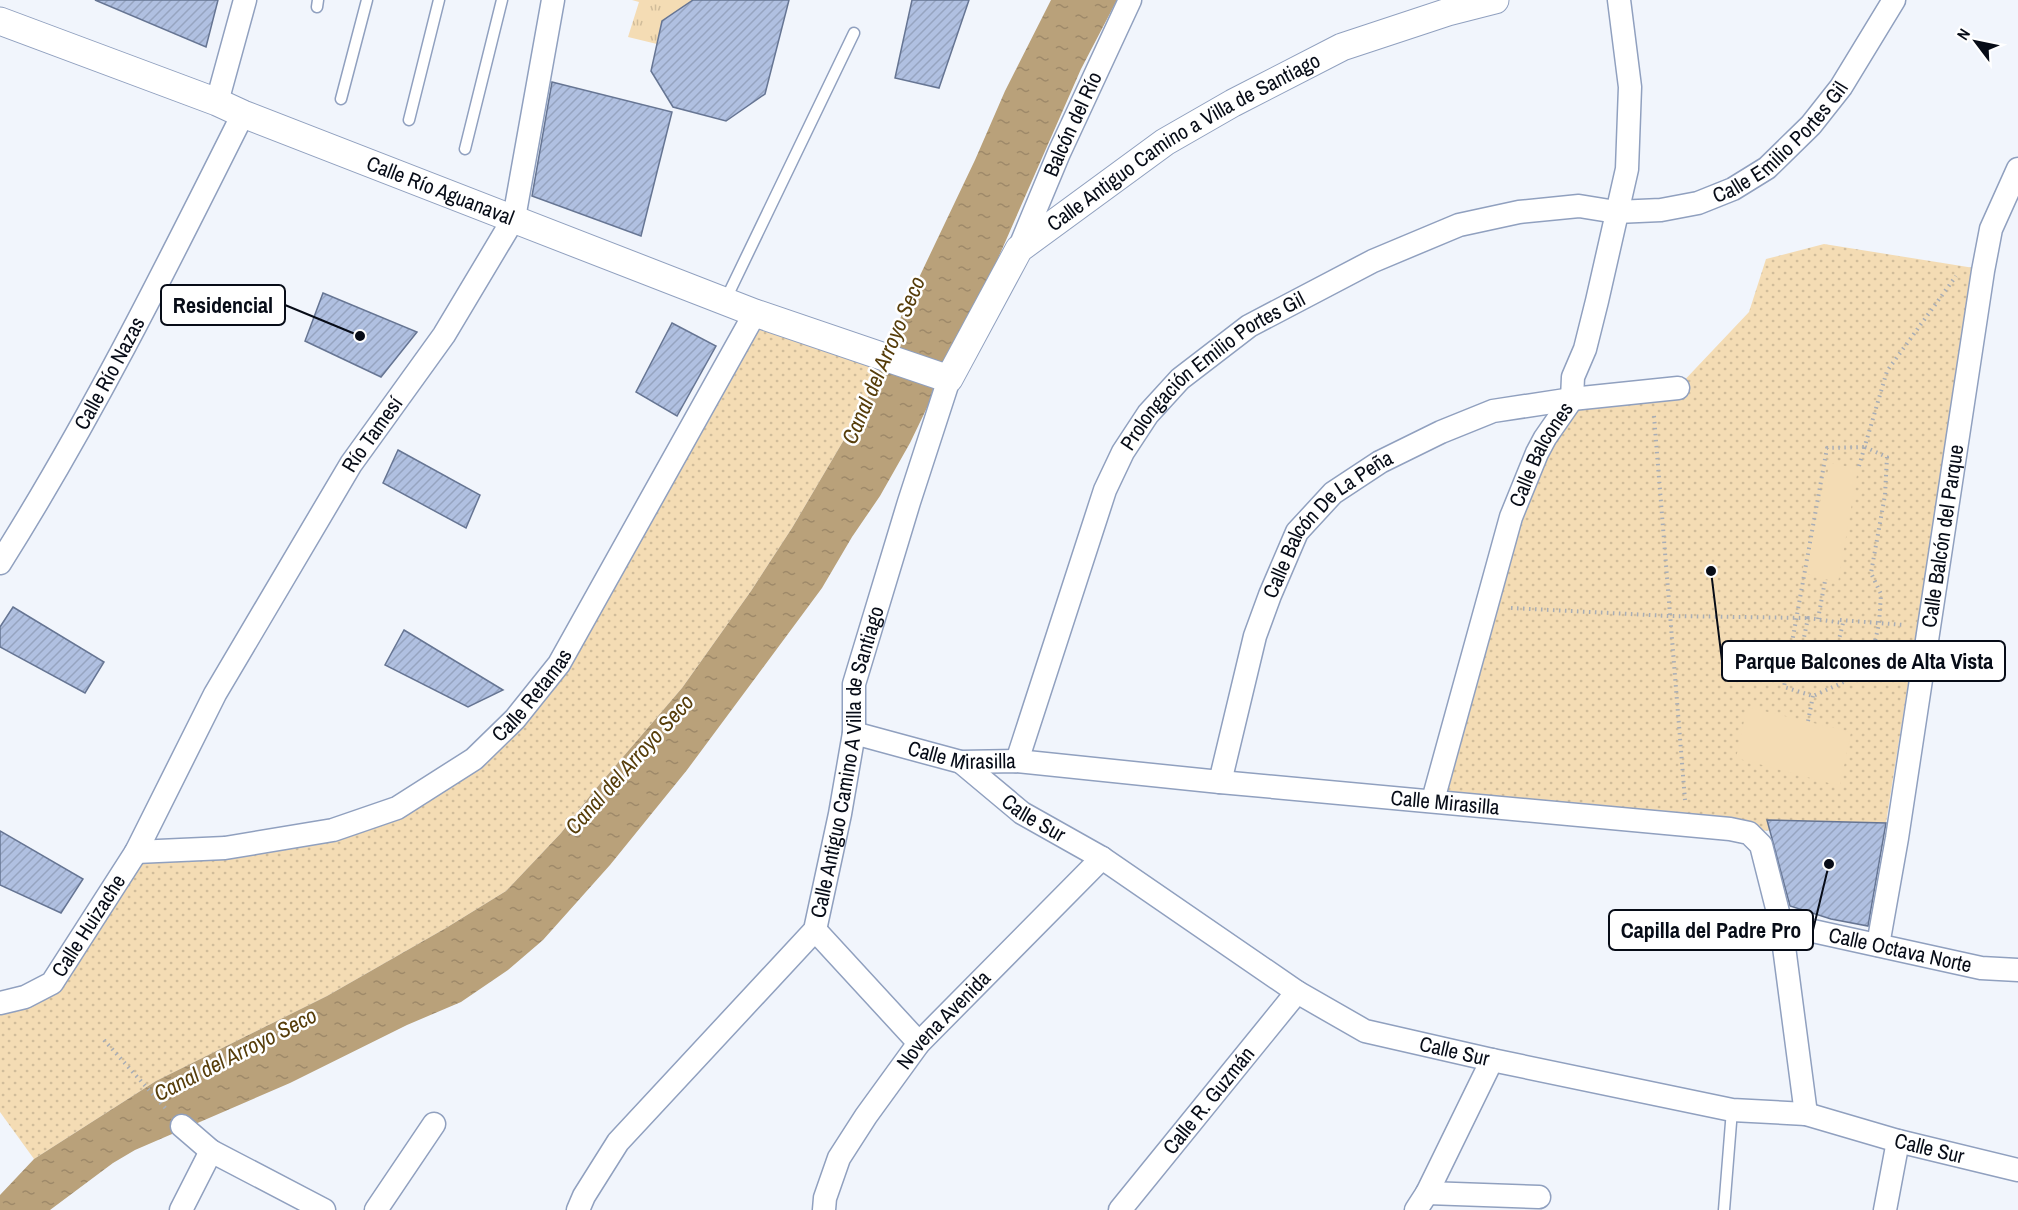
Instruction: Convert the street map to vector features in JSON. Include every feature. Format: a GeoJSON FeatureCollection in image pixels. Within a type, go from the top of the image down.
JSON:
{"type":"FeatureCollection","features":[{"type":"Feature","properties":{"kind":"street"},"geometry":{"type":"LineString","coordinates":[[217,102],[245,0]]}},
{"type":"Feature","properties":{"kind":"street","name":"Río Tamesí"},"geometry":{"type":"LineString","coordinates":[[136,852],[215,694],[312,528],[351,464],[444,335],[514,218],[553,0]]}},
{"type":"Feature","properties":{"kind":"street","name":"Balcón del Río"},"geometry":{"type":"LineString","coordinates":[[1019,249],[1059,153],[1130,0]]}},
{"type":"Feature","properties":{"kind":"street","name":"Calle Antiguo Camino a Villa de Santiago"},"geometry":{"type":"LineString","coordinates":[[944,377],[1019,249],[1165,142],[1233,103],[1342,47],[1448,12],[1495,0]]}},
{"type":"Feature","properties":{"kind":"street","name":"Calle Balcones"},"geometry":{"type":"LineString","coordinates":[[1433,800],[1511,517],[1540,445],[1572,399],[1573,377],[1589,334],[1627,169],[1630,87],[1619,0]]}},
{"type":"Feature","properties":{"kind":"street","name":"Calle Emilio Portes Gil"},"geometry":{"type":"LineString","coordinates":[[1616,212],[1661,210],[1698,203],[1734,189],[1767,168],[1811,125],[1835,95],[1872,39],[1894,0]]}},
{"type":"Feature","properties":{"kind":"street","name":"Calle Río Aguanaval"},"geometry":{"type":"LineString","coordinates":[[0,21],[217,102],[725,302],[944,377]]}},
{"type":"Feature","properties":{"kind":"street","name":"Calle Río Nazas"},"geometry":{"type":"LineString","coordinates":[[0,563],[36,505],[156,289],[243,114]]}},
{"type":"Feature","properties":{"kind":"street","name":"Calle Balcón del Parque"},"geometry":{"type":"LineString","coordinates":[[1878,945],[1895,848],[1983,271],[1991,230],[2018,169]]}},
{"type":"Feature","properties":{"kind":"street","name":"Prolongación Emilio Portes Gil"},"geometry":{"type":"LineString","coordinates":[[1017,761],[1105,490],[1123,452],[1148,414],[1180,380],[1249,326],[1372,261],[1459,225],[1520,212],[1579,206],[1616,212]]}},
{"type":"Feature","properties":{"kind":"street","name":"Calle Retamas"},"geometry":{"type":"LineString","coordinates":[[136,852],[225,848],[333,830],[397,808],[474,759],[515,719],[559,664],[755,313]]}},
{"type":"Feature","properties":{"kind":"street","name":"Calle Antiguo Camino A Villa de Santiago"},"geometry":{"type":"LineString","coordinates":[[578,1210],[584,1196],[618,1142],[815,930],[840,814],[854,733],[855,684],[944,377]]}},
{"type":"Feature","properties":{"kind":"street","name":"Calle Balcón De La Peña"},"geometry":{"type":"LineString","coordinates":[[1220,782],[1255,636],[1270,595],[1297,532],[1333,493],[1380,462],[1441,432],[1493,411],[1572,399],[1678,388]]}},
{"type":"Feature","properties":{"kind":"street","name":"Calle Mirasilla"},"geometry":{"type":"LineString","coordinates":[[854,733],[960,762],[1017,761],[1220,782],[1719,827],[1744,832],[1753,836],[1761,845],[1781,924],[1806,1114]]}},
{"type":"Feature","properties":{"kind":"street","name":"Calle Sur"},"geometry":{"type":"LineString","coordinates":[[960,762],[1022,813],[1102,858],[1297,992],[1365,1031],[1732,1110],[1806,1114],[1898,1141],[2018,1170]]}},
{"type":"Feature","properties":{"kind":"street","name":"Calle Huizache"},"geometry":{"type":"LineString","coordinates":[[0,1003],[26,997],[52,983],[136,852]]}},
{"type":"Feature","properties":{"kind":"street","name":"Novena Avenida"},"geometry":{"type":"LineString","coordinates":[[824,1210],[825,1198],[839,1158],[866,1116],[919,1043],[1102,858]]}},
{"type":"Feature","properties":{"kind":"street","name":"Calle Octava Norte"},"geometry":{"type":"LineString","coordinates":[[1781,924],[1981,968],[2018,970]]}},
{"type":"Feature","properties":{"kind":"street"},"geometry":{"type":"LineString","coordinates":[[815,930],[919,1043]]}},
{"type":"Feature","properties":{"kind":"street","name":"Calle R. Guzmán"},"geometry":{"type":"LineString","coordinates":[[1120,1210],[1297,992]]}},
{"type":"Feature","properties":{"kind":"street"},"geometry":{"type":"LineString","coordinates":[[1492,1060],[1421,1201],[1542,1204]]}},
{"type":"Feature","properties":{"kind":"street"},"geometry":{"type":"LineString","coordinates":[[376,1210],[434,1124]]}},
{"type":"Feature","properties":{"kind":"street"},"geometry":{"type":"LineString","coordinates":[[182,1126],[211,1151],[324,1210]]}},
{"type":"Feature","properties":{"kind":"street"},"geometry":{"type":"LineString","coordinates":[[1886,1210],[1898,1141]]}},
{"type":"Feature","properties":{"kind":"street"},"geometry":{"type":"LineString","coordinates":[[181,1210],[211,1151]]}},
{"type":"Feature","properties":{"kind":"lane"},"geometry":{"type":"LineString","coordinates":[[341,99],[367,0]]}},
{"type":"Feature","properties":{"kind":"lane"},"geometry":{"type":"LineString","coordinates":[[409,120],[439,0]]}},
{"type":"Feature","properties":{"kind":"lane"},"geometry":{"type":"LineString","coordinates":[[465,149],[502,0]]}},
{"type":"Feature","properties":{"kind":"lane"},"geometry":{"type":"LineString","coordinates":[[725,302],[854,33]]}},
{"type":"Feature","properties":{"kind":"lane"},"geometry":{"type":"LineString","coordinates":[[1724,1210],[1732,1110]]}},
{"type":"Feature","properties":{"kind":"path"},"geometry":{"type":"LineString","coordinates":[[1859,466],[1887,370],[1958,273]]}},
{"type":"Feature","properties":{"kind":"path"},"geometry":{"type":"LineString","coordinates":[[1654,416],[1685,804]]}},
{"type":"Feature","properties":{"kind":"path"},"geometry":{"type":"LineString","coordinates":[[1865,447],[1887,457],[1885,495],[1870,573],[1881,594],[1878,624],[1868,671],[1813,696],[1784,687],[1797,618],[1827,448],[1865,447]]}},
{"type":"Feature","properties":{"kind":"path"},"geometry":{"type":"LineString","coordinates":[[1817,619],[1825,581]]}},
{"type":"Feature","properties":{"kind":"path"},"geometry":{"type":"LineString","coordinates":[[1510,609],[1669,616],[1808,618],[1907,625]]}},
{"type":"Feature","properties":{"kind":"path"},"geometry":{"type":"LineString","coordinates":[[1808,618],[1800,657],[1833,664],[1843,623],[1817,619]]}},
{"type":"Feature","properties":{"kind":"path"},"geometry":{"type":"LineString","coordinates":[[1808,721],[1813,696]]}},
{"type":"Feature","properties":{"kind":"path"},"geometry":{"type":"LineString","coordinates":[[104,1041],[182,1126]]}},
{"type":"Feature","properties":{"kind":"green space"},"geometry":{"type":"Polygon","coordinates":[[[632,0],[692,0],[657,44],[628,37],[639,2],[632,0]]]}},
{"type":"Feature","properties":{"kind":"green space"},"geometry":{"type":"Polygon","coordinates":[[[1824,244],[1974,268],[1886,823],[1744,832],[1433,800],[1511,517],[1572,399],[1678,387],[1749,312],[1766,259],[1824,244]]]}},
{"type":"Feature","properties":{"kind":"green space"},"geometry":{"type":"Polygon","coordinates":[[[755,313],[884,358],[865,404],[792,528],[751,591],[682,688],[561,833],[506,891],[327,996],[156,1081],[34,1159],[0,1112],[0,1003],[52,983],[136,852],[225,848],[397,808],[515,719],[755,313]]]}},
{"type":"Feature","properties":{"kind":"green space"},"geometry":{"type":"Polygon","coordinates":[[[1830,463],[1858,469],[1838,583],[1802,572],[1830,463]]]}},
{"type":"Feature","properties":{"kind":"green space"},"geometry":{"type":"Polygon","coordinates":[[[1747,707],[1851,732],[1840,786],[1736,758],[1747,707]]]}},
{"type":"Feature","properties":{"kind":"water","name":"Canal del Arroyo Seco"},"geometry":{"type":"Polygon","coordinates":[[[1051,0],[1117,0],[1081,69],[989,279],[910,443],[880,496],[852,537],[822,588],[687,770],[610,865],[543,940],[508,970],[461,1002],[407,1025],[290,1083],[135,1150],[113,1163],[50,1210],[0,1210],[0,1195],[34,1159],[156,1081],[327,996],[506,891],[561,833],[682,688],[751,591],[792,528],[865,404],[905,307],[1005,91],[1051,0]]]}},
{"type":"Feature","properties":{"kind":"building"},"geometry":{"type":"Polygon","coordinates":[[[95,0],[218,0],[206,47],[95,0]]]}},
{"type":"Feature","properties":{"kind":"building"},"geometry":{"type":"Polygon","coordinates":[[[693,0],[789,0],[765,94],[726,121],[673,107],[651,71],[662,21],[693,0]]]}},
{"type":"Feature","properties":{"kind":"building"},"geometry":{"type":"Polygon","coordinates":[[[912,0],[969,0],[939,88],[895,78],[912,0]]]}},
{"type":"Feature","properties":{"kind":"building"},"geometry":{"type":"Polygon","coordinates":[[[552,82],[672,112],[641,236],[532,196],[552,82]]]}},
{"type":"Feature","properties":{"kind":"building"},"geometry":{"type":"Polygon","coordinates":[[[323,293],[417,332],[381,377],[305,341],[323,293]]]}},
{"type":"Feature","properties":{"kind":"building"},"geometry":{"type":"Polygon","coordinates":[[[672,323],[716,346],[677,416],[636,392],[672,323]]]}},
{"type":"Feature","properties":{"kind":"building"},"geometry":{"type":"Polygon","coordinates":[[[398,450],[480,495],[466,528],[383,483],[398,450]]]}},
{"type":"Feature","properties":{"kind":"building"},"geometry":{"type":"Polygon","coordinates":[[[13,607],[104,662],[85,693],[0,647],[0,627],[13,607]]]}},
{"type":"Feature","properties":{"kind":"building"},"geometry":{"type":"Polygon","coordinates":[[[404,630],[503,690],[468,707],[385,665],[404,630]]]}},
{"type":"Feature","properties":{"kind":"building"},"geometry":{"type":"Polygon","coordinates":[[[1767,820],[1886,823],[1868,926],[1831,919],[1790,906],[1767,820]]]}},
{"type":"Feature","properties":{"kind":"building"},"geometry":{"type":"Polygon","coordinates":[[[0,831],[83,879],[61,913],[0,885],[0,831]]]}},
{"type":"Feature","properties":{"kind":"place","name":"Residencial"},"geometry":{"type":"Point","coordinates":[360,336]}},
{"type":"Feature","properties":{"kind":"place","name":"Parque Balcones de Alta Vista"},"geometry":{"type":"Point","coordinates":[1711,571]}},
{"type":"Feature","properties":{"kind":"place","name":"Capilla del Padre Pro"},"geometry":{"type":"Point","coordinates":[1829,864]}}]}
